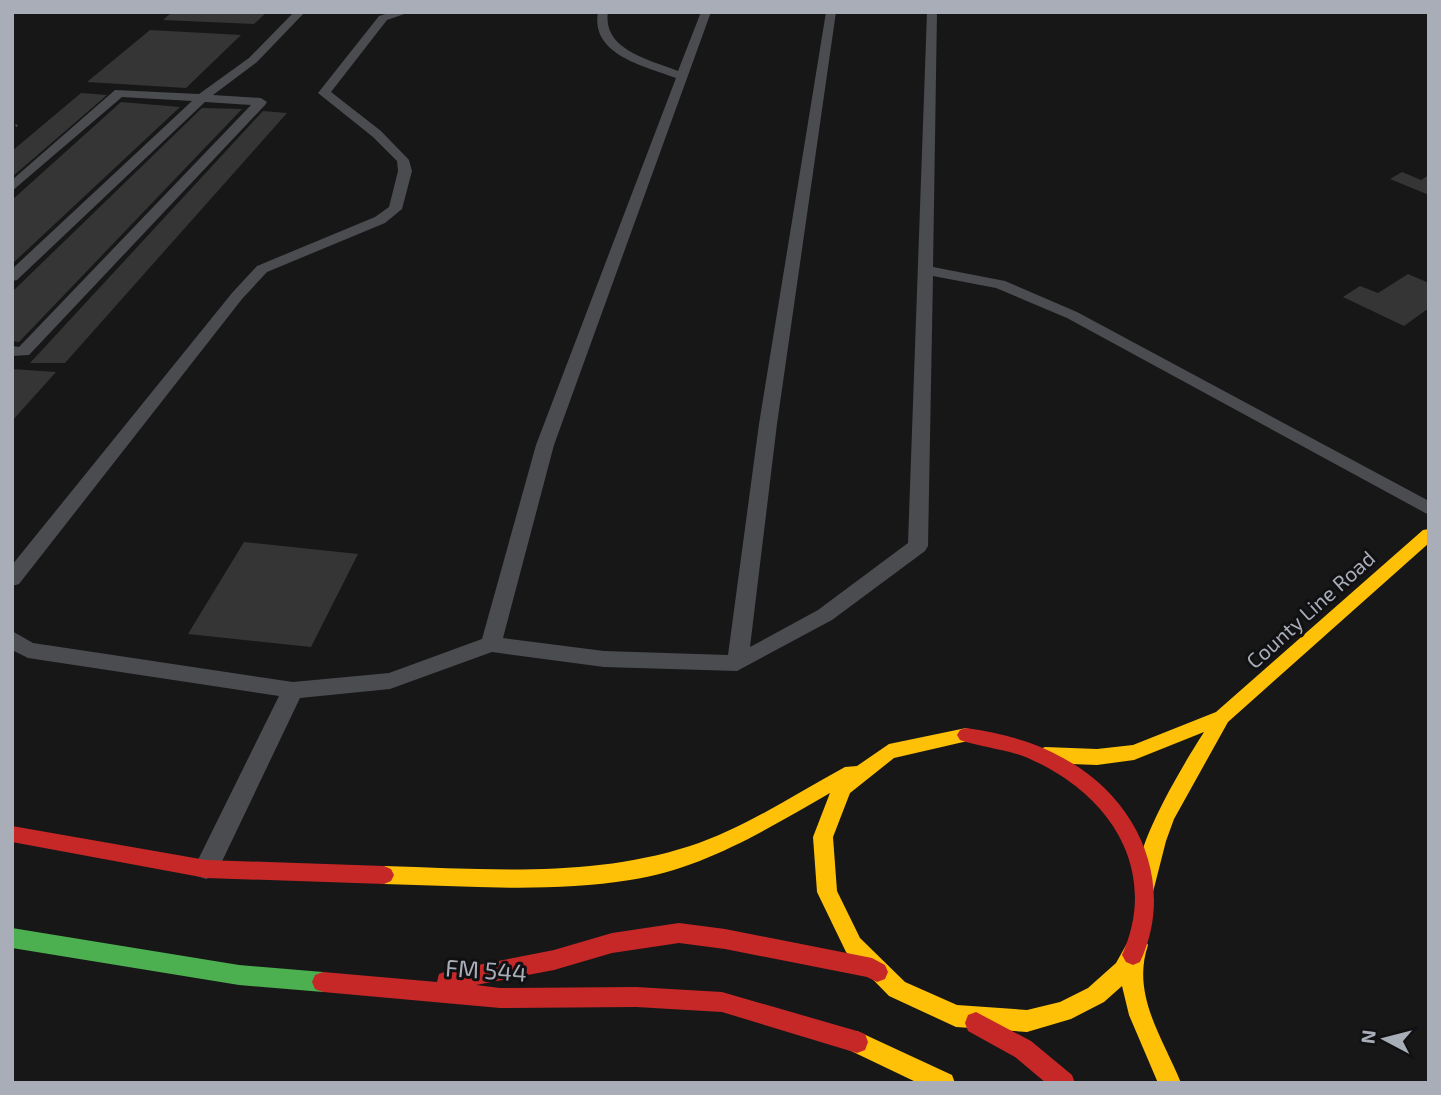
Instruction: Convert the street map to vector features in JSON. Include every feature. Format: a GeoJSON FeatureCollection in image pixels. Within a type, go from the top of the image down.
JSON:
{"type":"FeatureCollection","features":[{"type":"Feature","properties":{"kind":"main road","name":"County Line Road"},"geometry":{"type":"LineString","coordinates":[[1222,718],[1429,534]]}},
{"type":"Feature","properties":{"kind":"main road"},"geometry":{"type":"LineString","coordinates":[[1041,755],[1097,757],[1135,752],[1222,718]]}},
{"type":"Feature","properties":{"kind":"main road"},"geometry":{"type":"LineString","coordinates":[[958,1016],[992,1021],[1027,1021],[1060,1014],[1088,1001],[1112,983],[1130,959],[1141,937],[1146,872],[1165,816],[1222,718]]}},
{"type":"Feature","properties":{"kind":"main road"},"geometry":{"type":"LineString","coordinates":[[12,834],[206,869],[526,879],[631,871],[693,854],[739,835],[906,744],[945,736],[998,739],[1041,755],[1086,782],[1110,806],[1128,832],[1146,872]]}},
{"type":"Feature","properties":{"kind":"main road"},"geometry":{"type":"LineString","coordinates":[[869,763],[856,773],[838,794],[825,820],[821,849],[822,879],[831,910],[848,940],[872,968],[909,995],[1002,1034],[1041,1061],[1064,1083]]}},
{"type":"Feature","properties":{"kind":"main road"},"geometry":{"type":"LineString","coordinates":[[408,988],[554,960],[612,943],[679,933],[738,941],[872,968]]}},
{"type":"Feature","properties":{"kind":"main road","name":"FM 544"},"geometry":{"type":"LineString","coordinates":[[12,938],[239,975],[500,998],[636,997],[722,1002],[847,1037],[944,1083]]}},
{"type":"Feature","properties":{"kind":"main road"},"geometry":{"type":"LineString","coordinates":[[1130,959],[1133,984],[1145,1028],[1170,1083]]}},
{"type":"Feature","properties":{"kind":"lane"},"geometry":{"type":"LineString","coordinates":[[12,277],[202,98],[253,60],[300,12]]}},
{"type":"Feature","properties":{"kind":"lane"},"geometry":{"type":"LineString","coordinates":[[12,579],[237,296],[262,269],[380,220],[395,209],[405,172],[403,160],[377,134],[324,93],[386,15],[405,12]]}},
{"type":"Feature","properties":{"kind":"lane"},"geometry":{"type":"LineString","coordinates":[[603,12],[600,20],[605,40],[620,52],[682,76]]}},
{"type":"Feature","properties":{"kind":"lane"},"geometry":{"type":"LineString","coordinates":[[491,644],[545,445],[706,12]]}},
{"type":"Feature","properties":{"kind":"lane"},"geometry":{"type":"LineString","coordinates":[[737,663],[770,411],[831,12]]}},
{"type":"Feature","properties":{"kind":"lane"},"geometry":{"type":"LineString","coordinates":[[12,639],[28,650],[293,690],[390,681],[491,644],[604,659],[737,663],[825,615],[918,546],[932,12]]}},
{"type":"Feature","properties":{"kind":"lane"},"geometry":{"type":"LineString","coordinates":[[12,187],[119,93],[261,102],[23,352],[12,351]]}},
{"type":"Feature","properties":{"kind":"lane"},"geometry":{"type":"LineString","coordinates":[[926,270],[1000,284],[1072,315],[1429,509]]}},
{"type":"Feature","properties":{"kind":"lane"},"geometry":{"type":"LineString","coordinates":[[206,869],[293,690]]}},
{"type":"Feature","properties":{"kind":"path"},"geometry":{"type":"LineString","coordinates":[[12,130],[17,125]]}},
{"type":"Feature","properties":{"kind":"building"},"geometry":{"type":"Polygon","coordinates":[[[172,12],[267,12],[254,24],[163,20],[172,12]]]}},
{"type":"Feature","properties":{"kind":"building"},"geometry":{"type":"Polygon","coordinates":[[[150,30],[241,35],[186,88],[87,82],[150,30]]]}},
{"type":"Feature","properties":{"kind":"building"},"geometry":{"type":"Polygon","coordinates":[[[81,93],[107,95],[12,177],[12,151],[81,93]]]}},
{"type":"Feature","properties":{"kind":"building"},"geometry":{"type":"Polygon","coordinates":[[[121,102],[180,107],[12,264],[12,200],[121,102]]]}},
{"type":"Feature","properties":{"kind":"building"},"geometry":{"type":"Polygon","coordinates":[[[202,108],[242,109],[19,342],[12,341],[12,292],[202,108]]]}},
{"type":"Feature","properties":{"kind":"building"},"geometry":{"type":"Polygon","coordinates":[[[263,111],[287,113],[65,363],[30,363],[263,111]]]}},
{"type":"Feature","properties":{"kind":"building"},"geometry":{"type":"Polygon","coordinates":[[[1402,172],[1421,180],[1429,175],[1429,195],[1390,179],[1402,172]]]}},
{"type":"Feature","properties":{"kind":"building"},"geometry":{"type":"Polygon","coordinates":[[[1408,274],[1429,283],[1429,308],[1404,326],[1343,297],[1360,286],[1378,293],[1408,274]]]}},
{"type":"Feature","properties":{"kind":"building"},"geometry":{"type":"Polygon","coordinates":[[[12,369],[56,372],[12,421],[12,369]]]}},
{"type":"Feature","properties":{"kind":"building"},"geometry":{"type":"Polygon","coordinates":[[[244,542],[358,554],[311,647],[188,634],[244,542]]]}},
{"type":"Feature","properties":{"kind":"traffic: fast"},"geometry":{"type":"LineString","coordinates":[[12,938],[239,975],[323,982]]}},
{"type":"Feature","properties":{"kind":"traffic: slow"},"geometry":{"type":"LineString","coordinates":[[1045,755],[1097,757],[1134,752],[1222,717],[1429,534]]}},
{"type":"Feature","properties":{"kind":"traffic: slow"},"geometry":{"type":"LineString","coordinates":[[1146,886],[1156,841],[1165,819],[1222,717]]}},
{"type":"Feature","properties":{"kind":"traffic: slow"},"geometry":{"type":"LineString","coordinates":[[966,735],[889,752],[842,788],[823,837],[827,892],[853,945],[897,989],[956,1016],[1027,1021],[1063,1012],[1096,995],[1124,970],[1133,955]]}},
{"type":"Feature","properties":{"kind":"traffic: slow"},"geometry":{"type":"LineString","coordinates":[[384,875],[526,879],[631,871],[693,854],[739,835],[852,772]]}},
{"type":"Feature","properties":{"kind":"traffic: slow"},"geometry":{"type":"LineString","coordinates":[[1137,945],[1132,960],[1134,996],[1147,1034],[1170,1083]]}},
{"type":"Feature","properties":{"kind":"traffic: slow"},"geometry":{"type":"LineString","coordinates":[[857,1042],[944,1083]]}},
{"type":"Feature","properties":{"kind":"traffic: jam"},"geometry":{"type":"LineString","coordinates":[[966,735],[1014,745],[1057,763],[1077,775],[1111,808],[1126,828],[1144,874],[1142,924],[1133,955]]}},
{"type":"Feature","properties":{"kind":"traffic: jam"},"geometry":{"type":"LineString","coordinates":[[12,834],[206,869],[384,875]]}},
{"type":"Feature","properties":{"kind":"traffic: jam"},"geometry":{"type":"LineString","coordinates":[[447,981],[554,960],[612,943],[679,933],[725,939],[872,968],[877,972]]}},
{"type":"Feature","properties":{"kind":"traffic: jam"},"geometry":{"type":"LineString","coordinates":[[323,982],[500,998],[636,997],[722,1002],[857,1042]]}},
{"type":"Feature","properties":{"kind":"traffic: jam"},"geometry":{"type":"LineString","coordinates":[[976,1023],[1023,1049],[1064,1083]]}}]}
